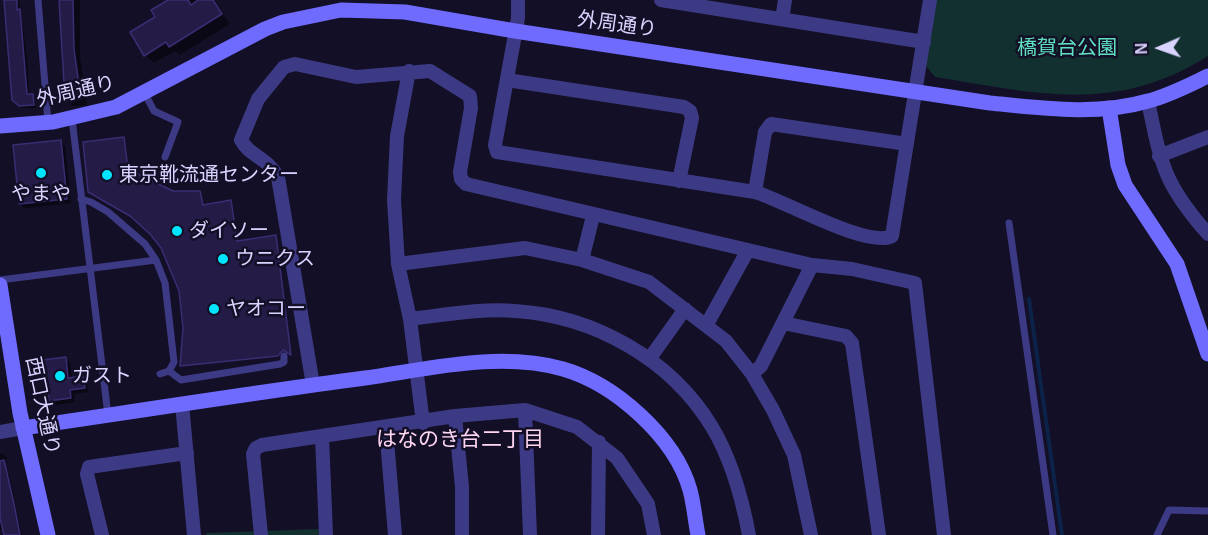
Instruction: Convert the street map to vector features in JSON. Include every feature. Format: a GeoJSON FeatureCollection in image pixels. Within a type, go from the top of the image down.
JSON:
{"type":"FeatureCollection","features":[{"type":"Feature","properties":{"kind":"street"},"geometry":{"type":"LineString","coordinates":[[518,0],[515,31],[495,144],[498,152],[755,192],[778,198],[821,222],[865,236],[888,238],[892,236],[930,0]]}},
{"type":"Feature","properties":{"kind":"street"},"geometry":{"type":"LineString","coordinates":[[661,0],[708,4],[782,19],[924,42]]}},
{"type":"Feature","properties":{"kind":"street"},"geometry":{"type":"LineString","coordinates":[[782,19],[785,0]]}},
{"type":"Feature","properties":{"kind":"street","name":"外周通り"},"geometry":{"type":"LineString","coordinates":[[0,126],[72,119],[116,107],[145,94],[243,39],[283,22],[317,13],[370,9],[405,12],[515,31],[1043,108],[1109,108],[1148,101],[1208,76]]}},
{"type":"Feature","properties":{"kind":"street"},"geometry":{"type":"LineString","coordinates":[[312,385],[278,177],[270,162],[246,149],[241,140],[258,99],[284,67],[295,64],[356,77],[430,71],[470,96],[471,108],[460,172],[460,179],[466,184],[593,216],[812,265],[852,269],[911,281],[916,286],[944,535]]}},
{"type":"Feature","properties":{"kind":"street"},"geometry":{"type":"LineString","coordinates":[[409,71],[397,136],[394,200],[398,264],[411,319],[423,423]]}},
{"type":"Feature","properties":{"kind":"street"},"geometry":{"type":"LineString","coordinates":[[507,80],[684,107],[690,111],[692,118],[679,181]]}},
{"type":"Feature","properties":{"kind":"street"},"geometry":{"type":"LineString","coordinates":[[1148,101],[1160,156],[1172,189],[1208,234]]}},
{"type":"Feature","properties":{"kind":"street"},"geometry":{"type":"LineString","coordinates":[[1109,108],[1118,165],[1125,185],[1177,264],[1208,354]]}},
{"type":"Feature","properties":{"kind":"street"},"geometry":{"type":"LineString","coordinates":[[755,192],[765,132],[771,124],[907,144]]}},
{"type":"Feature","properties":{"kind":"street"},"geometry":{"type":"LineString","coordinates":[[1160,156],[1208,137]]}},
{"type":"Feature","properties":{"kind":"street"},"geometry":{"type":"LineString","coordinates":[[582,260],[593,216]]}},
{"type":"Feature","properties":{"kind":"street"},"geometry":{"type":"LineString","coordinates":[[398,264],[525,248],[582,260],[649,282],[707,324],[726,341],[752,374],[773,410],[794,455],[811,535]]}},
{"type":"Feature","properties":{"kind":"street"},"geometry":{"type":"LineString","coordinates":[[707,324],[748,250]]}},
{"type":"Feature","properties":{"kind":"street"},"geometry":{"type":"LineString","coordinates":[[752,374],[761,366],[812,265]]}},
{"type":"Feature","properties":{"kind":"street","name":"西口大通り"},"geometry":{"type":"LineString","coordinates":[[0,285],[4,338],[48,535]]}},
{"type":"Feature","properties":{"kind":"street"},"geometry":{"type":"LineString","coordinates":[[650,358],[685,309]]}},
{"type":"Feature","properties":{"kind":"street"},"geometry":{"type":"LineString","coordinates":[[411,319],[489,310],[546,315],[588,326],[650,358],[698,406],[712,427],[735,477],[749,535]]}},
{"type":"Feature","properties":{"kind":"street"},"geometry":{"type":"LineString","coordinates":[[783,323],[846,336],[852,343],[879,535]]}},
{"type":"Feature","properties":{"kind":"street"},"geometry":{"type":"LineString","coordinates":[[0,432],[417,371],[503,360],[537,363],[565,369],[601,386],[630,404],[660,437],[679,466],[690,489],[698,535]]}},
{"type":"Feature","properties":{"kind":"street"},"geometry":{"type":"LineString","coordinates":[[182,404],[194,535]]}},
{"type":"Feature","properties":{"kind":"street"},"geometry":{"type":"LineString","coordinates":[[525,410],[530,535]]}},
{"type":"Feature","properties":{"kind":"street"},"geometry":{"type":"LineString","coordinates":[[261,535],[253,454],[256,448],[322,436],[423,423],[455,416],[525,410],[551,416],[577,427],[618,458],[648,504],[654,535]]}},
{"type":"Feature","properties":{"kind":"street"},"geometry":{"type":"LineString","coordinates":[[455,416],[462,488],[462,535]]}},
{"type":"Feature","properties":{"kind":"street"},"geometry":{"type":"LineString","coordinates":[[386,428],[395,535]]}},
{"type":"Feature","properties":{"kind":"street"},"geometry":{"type":"LineString","coordinates":[[322,436],[326,535]]}},
{"type":"Feature","properties":{"kind":"street"},"geometry":{"type":"LineString","coordinates":[[598,535],[599,442]]}},
{"type":"Feature","properties":{"kind":"street"},"geometry":{"type":"LineString","coordinates":[[102,535],[87,474],[89,467],[187,453]]}},
{"type":"Feature","properties":{"kind":"lane"},"geometry":{"type":"LineString","coordinates":[[38,0],[48,122]]}},
{"type":"Feature","properties":{"kind":"lane"},"geometry":{"type":"LineString","coordinates":[[145,94],[154,111],[178,122],[165,157]]}},
{"type":"Feature","properties":{"kind":"lane"},"geometry":{"type":"LineString","coordinates":[[72,119],[108,415]]}},
{"type":"Feature","properties":{"kind":"lane"},"geometry":{"type":"LineString","coordinates":[[81,200],[91,201],[108,212],[145,244],[156,260],[165,283],[174,362],[170,371],[160,374]]}},
{"type":"Feature","properties":{"kind":"lane"},"geometry":{"type":"LineString","coordinates":[[1009,223],[1053,535]]}},
{"type":"Feature","properties":{"kind":"lane"},"geometry":{"type":"LineString","coordinates":[[0,280],[156,260]]}},
{"type":"Feature","properties":{"kind":"lane"},"geometry":{"type":"LineString","coordinates":[[170,371],[176,378],[193,377],[280,364],[284,362],[284,356]]}},
{"type":"Feature","properties":{"kind":"lane"},"geometry":{"type":"LineString","coordinates":[[1157,535],[1169,510],[1208,511]]}},
{"type":"Feature","properties":{"kind":"green space","name":"橋賀台公園"},"geometry":{"type":"Polygon","coordinates":[[[935,0],[1208,0],[1208,56],[1174,74],[1140,86],[1107,93],[1074,95],[1041,93],[935,77],[926,66],[935,0]]]}},
{"type":"Feature","properties":{"kind":"green space"},"geometry":{"type":"Polygon","coordinates":[[[319,529],[325,535],[206,535],[206,533],[319,529]]]}},
{"type":"Feature","properties":{"kind":"building"},"geometry":{"type":"Polygon","coordinates":[[[4,0],[17,0],[17,10],[20,9],[27,94],[33,94],[34,105],[19,106],[12,100],[4,0]]]}},
{"type":"Feature","properties":{"kind":"building"},"geometry":{"type":"Polygon","coordinates":[[[59,0],[73,0],[74,49],[81,99],[65,100],[59,0]]]}},
{"type":"Feature","properties":{"kind":"building"},"geometry":{"type":"Polygon","coordinates":[[[168,0],[188,0],[191,5],[198,0],[213,0],[222,14],[169,47],[166,42],[144,56],[130,32],[155,17],[151,10],[168,0]]]}},
{"type":"Feature","properties":{"kind":"building","name":"ウニクス"},"geometry":{"type":"Polygon","coordinates":[[[124,137],[128,169],[173,191],[200,191],[203,205],[231,200],[237,241],[276,235],[291,355],[283,350],[278,356],[180,366],[183,328],[179,291],[161,248],[150,234],[130,216],[88,192],[83,142],[124,137]]]}},
{"type":"Feature","properties":{"kind":"building"},"geometry":{"type":"Polygon","coordinates":[[[61,140],[67,199],[19,204],[13,145],[61,140]]]}},
{"type":"Feature","properties":{"kind":"building"},"geometry":{"type":"Polygon","coordinates":[[[66,357],[68,378],[83,376],[85,388],[70,390],[71,398],[49,401],[43,360],[66,357]]]}},
{"type":"Feature","properties":{"kind":"building"},"geometry":{"type":"Polygon","coordinates":[[[4,460],[20,535],[4,535],[0,518],[0,461],[4,460]]]}},
{"type":"Feature","properties":{"kind":"waterway"},"geometry":{"type":"LineString","coordinates":[[1029,299],[1062,535]]}},
{"type":"Feature","properties":{"kind":"place","name":"やまや"},"geometry":{"type":"Point","coordinates":[41,173]}},
{"type":"Feature","properties":{"kind":"place","name":"東京靴流通センター"},"geometry":{"type":"Point","coordinates":[107,175]}},
{"type":"Feature","properties":{"kind":"place","name":"ダイソー"},"geometry":{"type":"Point","coordinates":[177,231]}},
{"type":"Feature","properties":{"kind":"place","name":"ウニクス"},"geometry":{"type":"Point","coordinates":[223,259]}},
{"type":"Feature","properties":{"kind":"place","name":"ヤオコー"},"geometry":{"type":"Point","coordinates":[214,309]}},
{"type":"Feature","properties":{"kind":"place","name":"ガスト"},"geometry":{"type":"Point","coordinates":[60,376]}},
{"type":"Feature","properties":{"kind":"district","name":"はなのき台二丁目"},"geometry":{"type":"Point","coordinates":[460,440]}}]}
